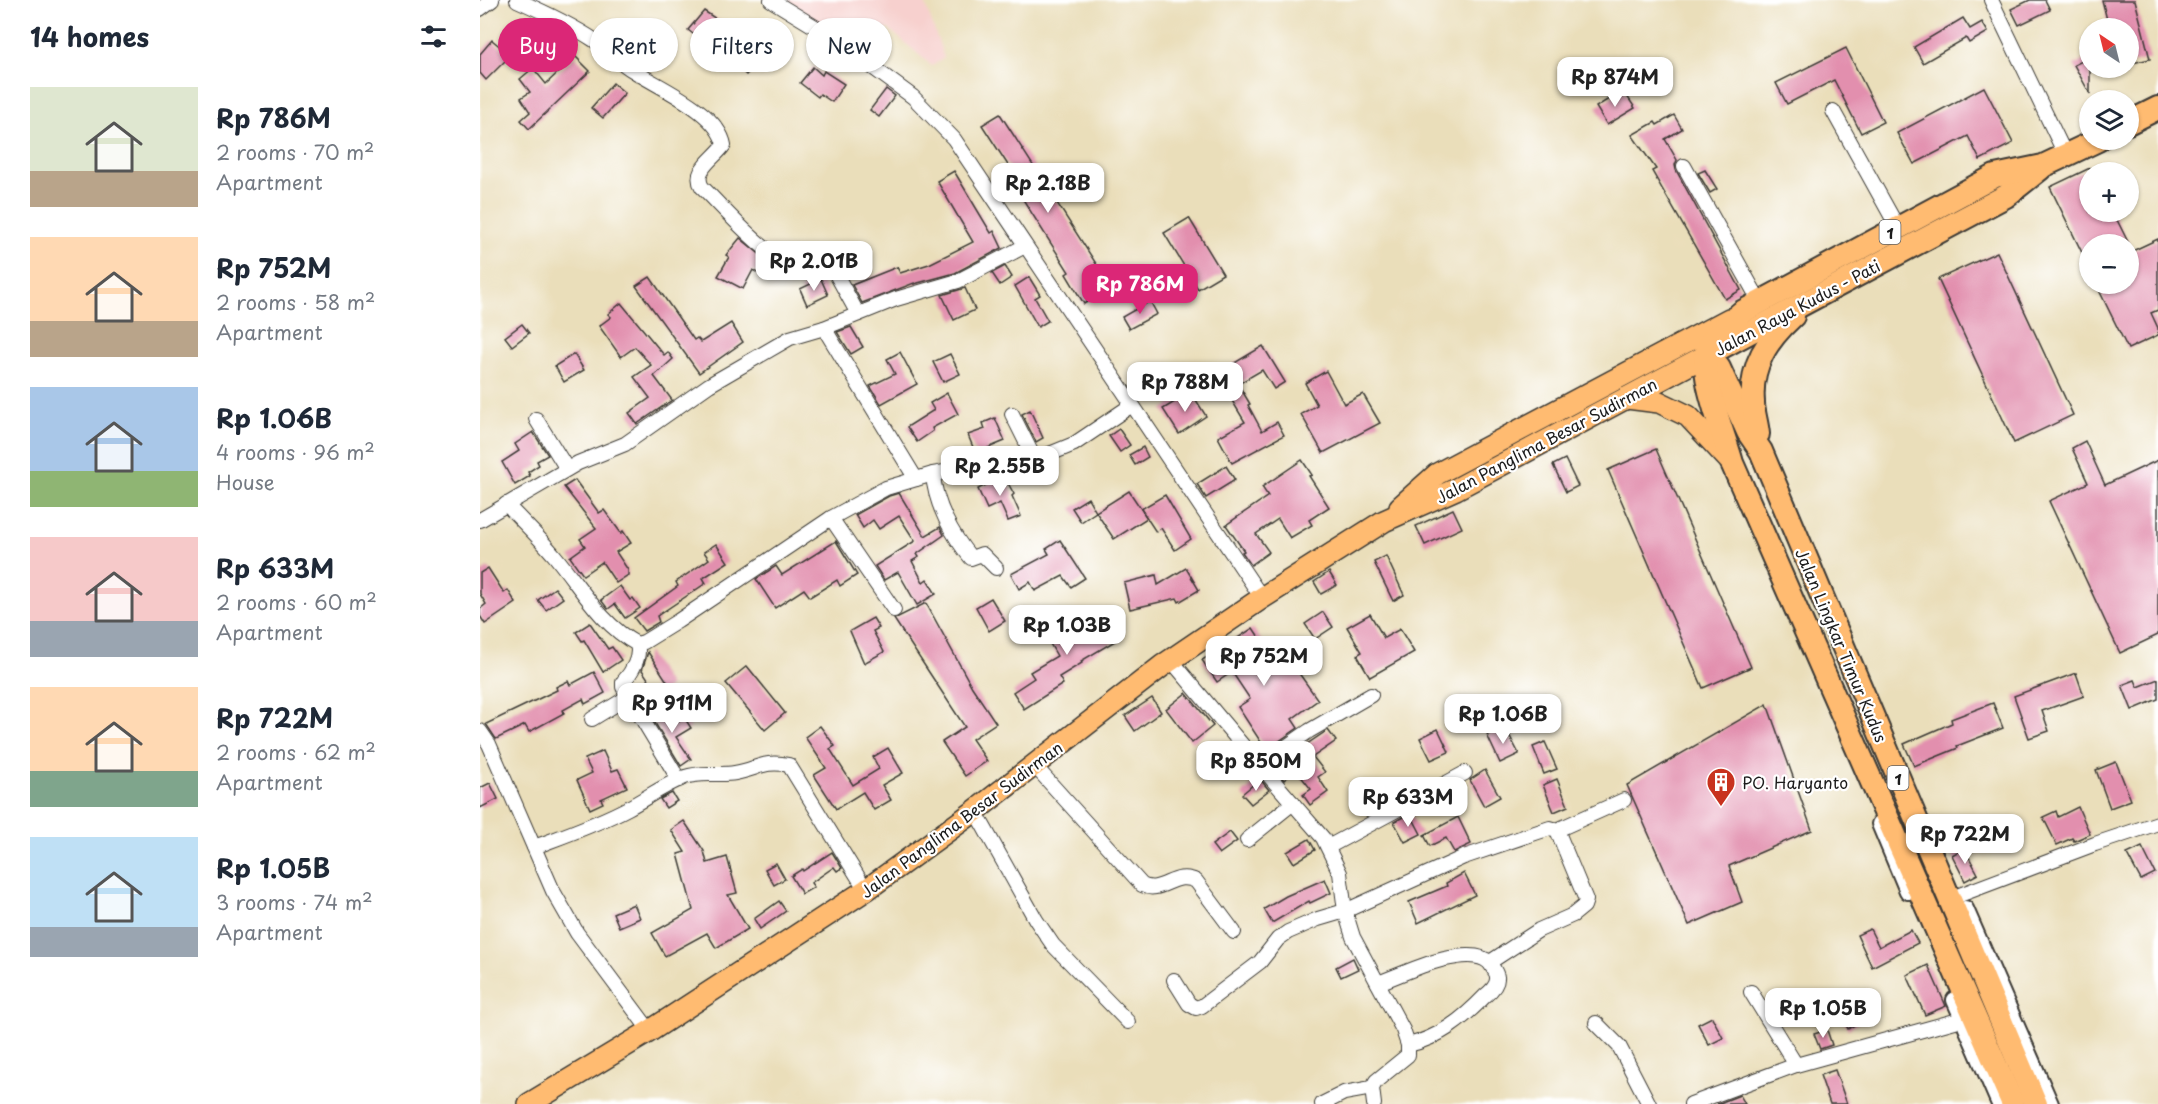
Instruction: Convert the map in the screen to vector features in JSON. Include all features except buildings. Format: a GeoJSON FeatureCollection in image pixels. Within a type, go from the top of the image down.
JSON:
{"type":"FeatureCollection","features":[{"type":"Feature","properties":{"kind":"highway"},"geometry":{"type":"LineString","coordinates":[[2139,118],[2158,108]]}},
{"type":"Feature","properties":{"kind":"highway","name":"Jalan Raya Kudus - Pati"},"geometry":{"type":"LineString","coordinates":[[1705,356],[1717,334],[1751,307],[1995,176],[2043,166],[2079,150]]}},
{"type":"Feature","properties":{"kind":"highway","name":"Jalan Raya Kudus - Pati"},"geometry":{"type":"LineString","coordinates":[[1705,356],[2006,196],[2043,166]]}},
{"type":"Feature","properties":{"kind":"highway","name":"1"},"geometry":{"type":"LineString","coordinates":[[1761,451],[1753,402],[1756,363],[1780,327],[1809,300]]}},
{"type":"Feature","properties":{"kind":"highway","name":"1"},"geometry":{"type":"LineString","coordinates":[[1705,356],[1713,360],[1719,368],[1748,432],[1761,451]]}},
{"type":"Feature","properties":{"kind":"highway","name":"Jalan Lingkar Timur Kudus"},"geometry":{"type":"LineString","coordinates":[[1705,356],[1712,400],[1732,463],[1871,780],[1969,1017],[2013,1104]]}},
{"type":"Feature","properties":{"kind":"highway","name":"Jalan Lingkar Timur Kudus"},"geometry":{"type":"LineString","coordinates":[[1761,451],[1900,783],[1954,897],[2036,1104]]}},
{"type":"Feature","properties":{"kind":"main road","name":"Jalan Panglima Besar Sudirman"},"geometry":{"type":"LineString","coordinates":[[1384,521],[1437,474],[1751,307]]}},
{"type":"Feature","properties":{"kind":"main road"},"geometry":{"type":"LineString","coordinates":[[1647,362],[1693,354],[1705,356]]}},
{"type":"Feature","properties":{"kind":"main road","name":"Jalan Panglima Besar Sudirman"},"geometry":{"type":"LineString","coordinates":[[529,1104],[650,1031],[866,890],[975,811],[1172,660],[1262,598],[1384,521],[1456,489],[1705,356]]}},
{"type":"Feature","properties":{"kind":"main road"},"geometry":{"type":"LineString","coordinates":[[1627,398],[1659,402],[1688,416],[1732,463]]}},
{"type":"Feature","properties":{"kind":"street"},"geometry":{"type":"LineString","coordinates":[[480,9],[492,0]]}},
{"type":"Feature","properties":{"kind":"street"},"geometry":{"type":"LineString","coordinates":[[517,0],[572,26],[632,71],[701,113],[716,126],[724,145],[699,173],[698,180],[702,187],[749,235],[773,254],[797,265],[813,260],[825,261],[836,274],[858,314]]}},
{"type":"Feature","properties":{"kind":"street"},"geometry":{"type":"LineString","coordinates":[[771,0],[830,36],[913,97],[954,139],[1262,598]]}},
{"type":"Feature","properties":{"kind":"street"},"geometry":{"type":"LineString","coordinates":[[1991,0],[2066,156]]}},
{"type":"Feature","properties":{"kind":"street"},"geometry":{"type":"LineString","coordinates":[[1833,111],[1898,228]]}},
{"type":"Feature","properties":{"kind":"street"},"geometry":{"type":"LineString","coordinates":[[1684,166],[1751,307]]}},
{"type":"Feature","properties":{"kind":"street"},"geometry":{"type":"LineString","coordinates":[[480,520],[567,469],[625,444],[709,386],[790,338],[824,328],[896,299],[958,281],[1025,246]]}},
{"type":"Feature","properties":{"kind":"street"},"geometry":{"type":"LineString","coordinates":[[824,328],[916,479]]}},
{"type":"Feature","properties":{"kind":"street"},"geometry":{"type":"LineString","coordinates":[[506,504],[553,554],[598,611],[623,636],[637,644],[645,642],[695,610],[831,518],[886,488],[933,474],[1002,462],[1035,460],[1074,444],[1132,405]]}},
{"type":"Feature","properties":{"kind":"street"},"geometry":{"type":"LineString","coordinates":[[1012,414],[1035,460]]}},
{"type":"Feature","properties":{"kind":"street"},"geometry":{"type":"LineString","coordinates":[[536,419],[567,469]]}},
{"type":"Feature","properties":{"kind":"street"},"geometry":{"type":"LineString","coordinates":[[933,474],[938,499],[958,540],[971,558],[982,554],[996,568]]}},
{"type":"Feature","properties":{"kind":"street"},"geometry":{"type":"LineString","coordinates":[[831,518],[894,610]]}},
{"type":"Feature","properties":{"kind":"street"},"geometry":{"type":"LineString","coordinates":[[637,644],[635,663],[623,682],[623,687],[679,780]]}},
{"type":"Feature","properties":{"kind":"street"},"geometry":{"type":"LineString","coordinates":[[1172,660],[1323,838],[1340,873],[1345,911],[1353,937],[1403,1030],[1407,1045],[1408,1055],[1376,1081],[1372,1088],[1374,1104]]}},
{"type":"Feature","properties":{"kind":"street"},"geometry":{"type":"LineString","coordinates":[[1260,765],[1309,731],[1371,695]]}},
{"type":"Feature","properties":{"kind":"street"},"geometry":{"type":"LineString","coordinates":[[592,719],[628,697]]}},
{"type":"Feature","properties":{"kind":"street"},"geometry":{"type":"LineString","coordinates":[[480,731],[489,744],[553,891],[577,933],[650,1031]]}},
{"type":"Feature","properties":{"kind":"street"},"geometry":{"type":"LineString","coordinates":[[534,847],[630,808],[652,793],[679,780],[704,773],[736,773],[775,762],[789,765],[866,890]]}},
{"type":"Feature","properties":{"kind":"street"},"geometry":{"type":"LineString","coordinates":[[1034,765],[1142,885],[1148,888],[1155,887],[1180,877],[1196,881],[1234,932]]}},
{"type":"Feature","properties":{"kind":"street"},"geometry":{"type":"LineString","coordinates":[[1328,847],[1465,773]]}},
{"type":"Feature","properties":{"kind":"street"},"geometry":{"type":"LineString","coordinates":[[1174,980],[1189,1004],[1196,1008],[1202,1006],[1260,962],[1278,939],[1288,932],[1318,919],[1345,911],[1464,857],[1550,828],[1557,830],[1624,800]]}},
{"type":"Feature","properties":{"kind":"street"},"geometry":{"type":"LineString","coordinates":[[1247,840],[1293,802]]}},
{"type":"Feature","properties":{"kind":"street"},"geometry":{"type":"LineString","coordinates":[[975,811],[1036,920],[1053,945],[1128,1022]]}},
{"type":"Feature","properties":{"kind":"street"},"geometry":{"type":"LineString","coordinates":[[2050,1104],[1954,897],[2158,823]]}},
{"type":"Feature","properties":{"kind":"street"},"geometry":{"type":"LineString","coordinates":[[1490,962],[1539,930],[1573,915],[1584,906],[1586,900],[1557,830]]}},
{"type":"Feature","properties":{"kind":"street"},"geometry":{"type":"LineString","coordinates":[[1378,983],[1436,961],[1458,957],[1484,958],[1490,962],[1497,978],[1496,984],[1470,1012],[1434,1036],[1407,1045]]}},
{"type":"Feature","properties":{"kind":"street"},"geometry":{"type":"LineString","coordinates":[[1751,992],[1796,1065]]}},
{"type":"Feature","properties":{"kind":"street"},"geometry":{"type":"LineString","coordinates":[[1691,1104],[1796,1065],[1969,1017],[2000,1104]]}},
{"type":"Feature","properties":{"kind":"street"},"geometry":{"type":"LineString","coordinates":[[1596,1023],[1619,1046],[1649,1104]]}},
{"type":"Feature","properties":{"kind":"street"},"geometry":{"type":"LineString","coordinates":[[1322,1104],[1344,1093],[1372,1088]]}},
{"type":"Feature","properties":{"kind":"shaded area"},"geometry":{"type":"Polygon","coordinates":[[[776,0],[924,0],[944,58],[932,66],[892,32],[892,18],[806,18],[806,20],[776,0]]]}},
{"type":"Feature","properties":{"kind":"place","name":"PO. Haryanto"},"geometry":{"type":"Point","coordinates":[1721,808]}}]}
